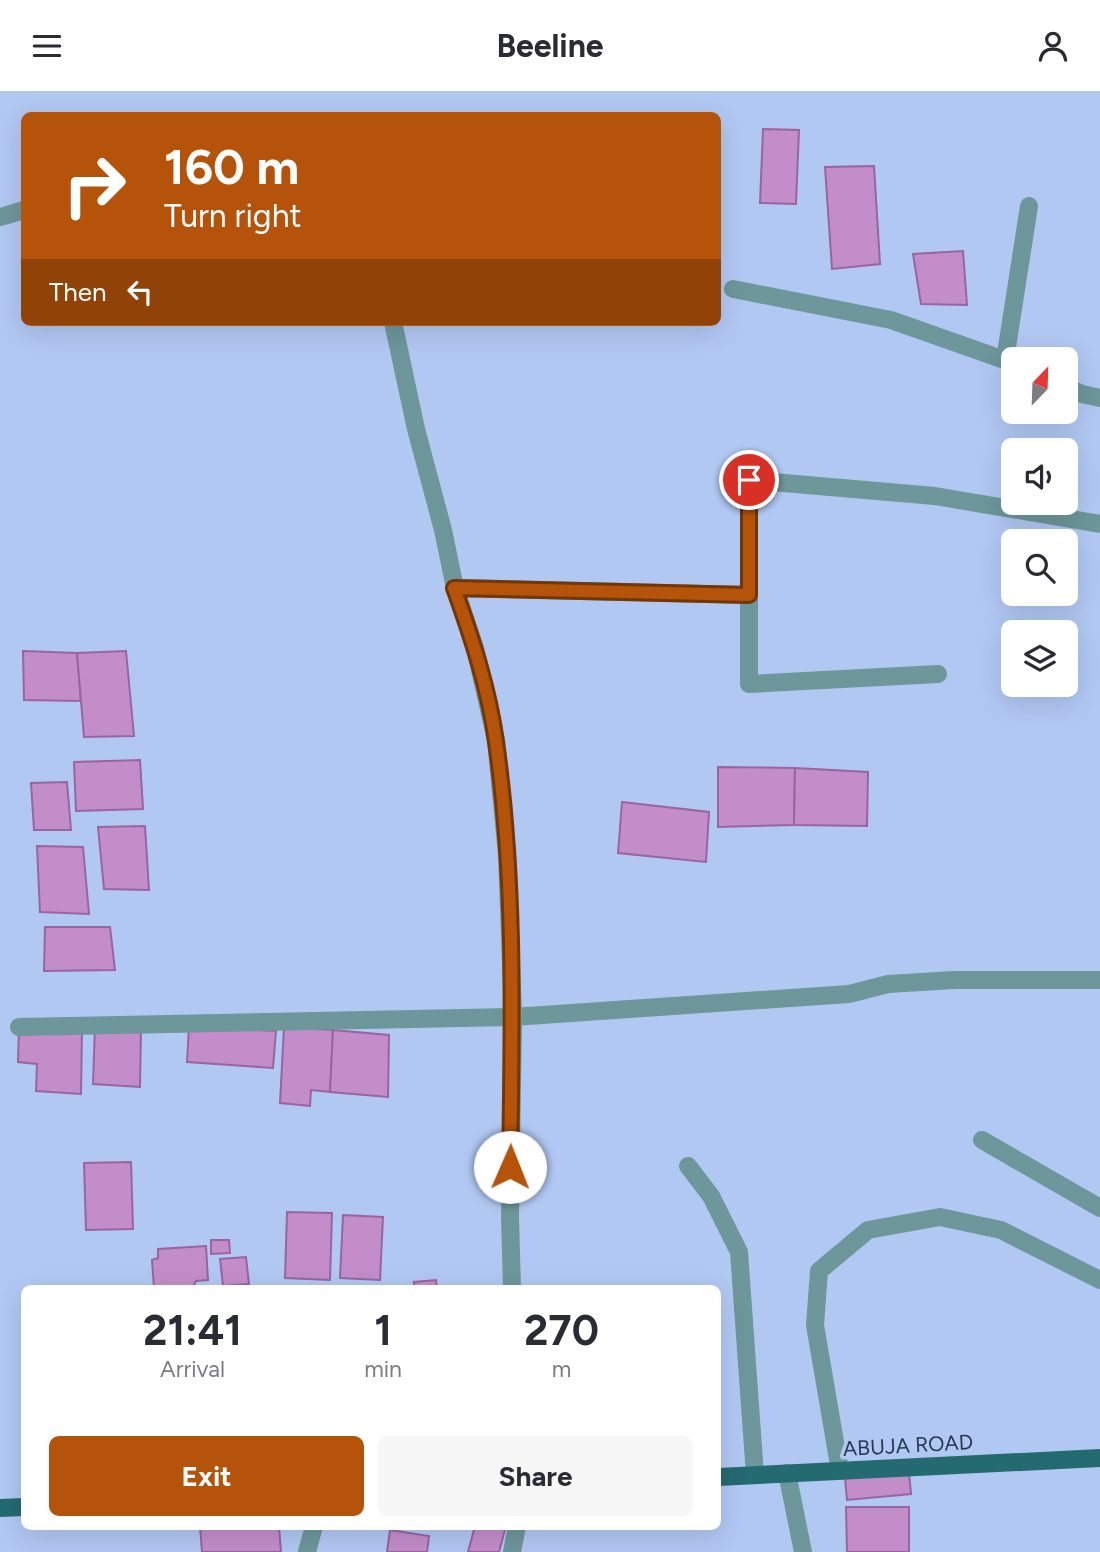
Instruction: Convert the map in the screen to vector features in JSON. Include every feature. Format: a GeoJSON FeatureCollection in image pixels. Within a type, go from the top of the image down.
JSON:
{"type":"FeatureCollection","features":[{"type":"Feature","properties":{"kind":"main road","name":"ABUJA ROAD"},"geometry":{"type":"LineString","coordinates":[[721,1478],[1100,1458]]}},
{"type":"Feature","properties":{"kind":"main road"},"geometry":{"type":"LineString","coordinates":[[0,1508],[21,1507]]}},
{"type":"Feature","properties":{"kind":"street"},"geometry":{"type":"LineString","coordinates":[[1011,347],[1028,206]]}},
{"type":"Feature","properties":{"kind":"street"},"geometry":{"type":"LineString","coordinates":[[0,217],[21,211]]}},
{"type":"Feature","properties":{"kind":"street"},"geometry":{"type":"LineString","coordinates":[[733,289],[891,320],[1001,358]]}},
{"type":"Feature","properties":{"kind":"street"},"geometry":{"type":"LineString","coordinates":[[394,326],[416,429],[443,530],[454,588],[475,648],[496,740],[508,855],[513,1017],[510,1217],[512,1285]]}},
{"type":"Feature","properties":{"kind":"street"},"geometry":{"type":"LineString","coordinates":[[1078,392],[1100,398]]}},
{"type":"Feature","properties":{"kind":"street"},"geometry":{"type":"LineString","coordinates":[[938,674],[750,684],[749,480],[935,496],[1100,524]]}},
{"type":"Feature","properties":{"kind":"street"},"geometry":{"type":"LineString","coordinates":[[454,588],[749,595]]}},
{"type":"Feature","properties":{"kind":"street"},"geometry":{"type":"LineString","coordinates":[[19,1027],[513,1017],[849,994],[888,984],[954,979],[1100,980]]}},
{"type":"Feature","properties":{"kind":"street"},"geometry":{"type":"LineString","coordinates":[[982,1140],[1100,1208]]}},
{"type":"Feature","properties":{"kind":"street"},"geometry":{"type":"LineString","coordinates":[[688,1166],[711,1196],[740,1252],[755,1475]]}},
{"type":"Feature","properties":{"kind":"street"},"geometry":{"type":"LineString","coordinates":[[840,1471],[816,1325],[820,1271],[868,1230],[940,1217],[989,1227],[1001,1230],[1100,1280]]}},
{"type":"Feature","properties":{"kind":"street"},"geometry":{"type":"LineString","coordinates":[[787,1473],[803,1552]]}},
{"type":"Feature","properties":{"kind":"street"},"geometry":{"type":"LineString","coordinates":[[307,1552],[313,1530]]}},
{"type":"Feature","properties":{"kind":"street"},"geometry":{"type":"LineString","coordinates":[[512,1552],[516,1530]]}},
{"type":"Feature","properties":{"kind":"building"},"geometry":{"type":"Polygon","coordinates":[[[763,129],[799,130],[796,204],[760,203],[763,129]]]}},
{"type":"Feature","properties":{"kind":"building"},"geometry":{"type":"Polygon","coordinates":[[[874,166],[880,264],[832,269],[825,167],[874,166]]]}},
{"type":"Feature","properties":{"kind":"building"},"geometry":{"type":"Polygon","coordinates":[[[963,251],[967,305],[921,304],[913,254],[963,251]]]}},
{"type":"Feature","properties":{"kind":"building"},"geometry":{"type":"Polygon","coordinates":[[[23,651],[77,653],[81,701],[24,700],[23,651]]]}},
{"type":"Feature","properties":{"kind":"building"},"geometry":{"type":"Polygon","coordinates":[[[126,651],[134,736],[84,737],[77,653],[126,651]]]}},
{"type":"Feature","properties":{"kind":"building"},"geometry":{"type":"Polygon","coordinates":[[[140,760],[143,809],[76,811],[74,762],[140,760]]]}},
{"type":"Feature","properties":{"kind":"building"},"geometry":{"type":"Polygon","coordinates":[[[718,767],[795,768],[794,825],[718,827],[718,767]]]}},
{"type":"Feature","properties":{"kind":"building"},"geometry":{"type":"Polygon","coordinates":[[[795,768],[868,772],[867,826],[794,825],[795,768]]]}},
{"type":"Feature","properties":{"kind":"building"},"geometry":{"type":"Polygon","coordinates":[[[67,782],[71,830],[34,830],[31,783],[67,782]]]}},
{"type":"Feature","properties":{"kind":"building"},"geometry":{"type":"Polygon","coordinates":[[[622,802],[709,812],[706,862],[618,853],[622,802]]]}},
{"type":"Feature","properties":{"kind":"building"},"geometry":{"type":"Polygon","coordinates":[[[145,826],[149,890],[104,889],[98,827],[145,826]]]}},
{"type":"Feature","properties":{"kind":"building"},"geometry":{"type":"Polygon","coordinates":[[[37,846],[83,847],[89,914],[40,912],[37,846]]]}},
{"type":"Feature","properties":{"kind":"building"},"geometry":{"type":"Polygon","coordinates":[[[45,927],[110,927],[115,970],[44,971],[45,927]]]}},
{"type":"Feature","properties":{"kind":"building"},"geometry":{"type":"Polygon","coordinates":[[[95,1025],[141,1028],[140,1087],[93,1084],[95,1025]]]}},
{"type":"Feature","properties":{"kind":"building"},"geometry":{"type":"Polygon","coordinates":[[[189,1026],[276,1031],[273,1068],[187,1062],[189,1026]]]}},
{"type":"Feature","properties":{"kind":"building"},"geometry":{"type":"Polygon","coordinates":[[[19,1027],[82,1029],[81,1094],[36,1091],[37,1064],[18,1062],[19,1027]]]}},
{"type":"Feature","properties":{"kind":"building"},"geometry":{"type":"Polygon","coordinates":[[[284,1027],[333,1030],[330,1092],[311,1090],[310,1106],[280,1103],[284,1027]]]}},
{"type":"Feature","properties":{"kind":"building"},"geometry":{"type":"Polygon","coordinates":[[[333,1030],[389,1035],[388,1097],[330,1092],[333,1030]]]}},
{"type":"Feature","properties":{"kind":"building"},"geometry":{"type":"Polygon","coordinates":[[[131,1162],[133,1229],[86,1230],[84,1163],[131,1162]]]}},
{"type":"Feature","properties":{"kind":"building"},"geometry":{"type":"Polygon","coordinates":[[[287,1212],[332,1213],[330,1280],[285,1278],[287,1212]]]}},
{"type":"Feature","properties":{"kind":"building"},"geometry":{"type":"Polygon","coordinates":[[[343,1215],[383,1217],[380,1280],[340,1278],[343,1215]]]}},
{"type":"Feature","properties":{"kind":"building"},"geometry":{"type":"Polygon","coordinates":[[[211,1240],[229,1240],[230,1253],[211,1254],[211,1240]]]}},
{"type":"Feature","properties":{"kind":"building"},"geometry":{"type":"Polygon","coordinates":[[[206,1246],[208,1280],[196,1281],[194,1285],[154,1285],[152,1260],[158,1258],[158,1249],[206,1246]]]}},
{"type":"Feature","properties":{"kind":"building"},"geometry":{"type":"Polygon","coordinates":[[[246,1257],[249,1284],[223,1285],[220,1259],[246,1257]]]}},
{"type":"Feature","properties":{"kind":"building"},"geometry":{"type":"Polygon","coordinates":[[[436,1280],[437,1285],[414,1285],[414,1282],[436,1280]]]}},
{"type":"Feature","properties":{"kind":"building"},"geometry":{"type":"Polygon","coordinates":[[[909,1472],[911,1494],[847,1500],[845,1478],[909,1472]]]}},
{"type":"Feature","properties":{"kind":"building"},"geometry":{"type":"Polygon","coordinates":[[[846,1507],[909,1507],[909,1552],[847,1552],[846,1507]]]}},
{"type":"Feature","properties":{"kind":"building"},"geometry":{"type":"Polygon","coordinates":[[[200,1530],[279,1530],[281,1552],[202,1552],[200,1530]]]}},
{"type":"Feature","properties":{"kind":"building"},"geometry":{"type":"Polygon","coordinates":[[[390,1530],[429,1536],[427,1552],[387,1552],[390,1530]]]}},
{"type":"Feature","properties":{"kind":"building"},"geometry":{"type":"Polygon","coordinates":[[[474,1530],[505,1530],[499,1552],[468,1552],[474,1530]]]}},
{"type":"Feature","properties":{"kind":"route"},"geometry":{"type":"LineString","coordinates":[[510,1167],[513,1017],[508,855],[496,740],[475,648],[454,588],[749,595],[749,480]]}}]}
